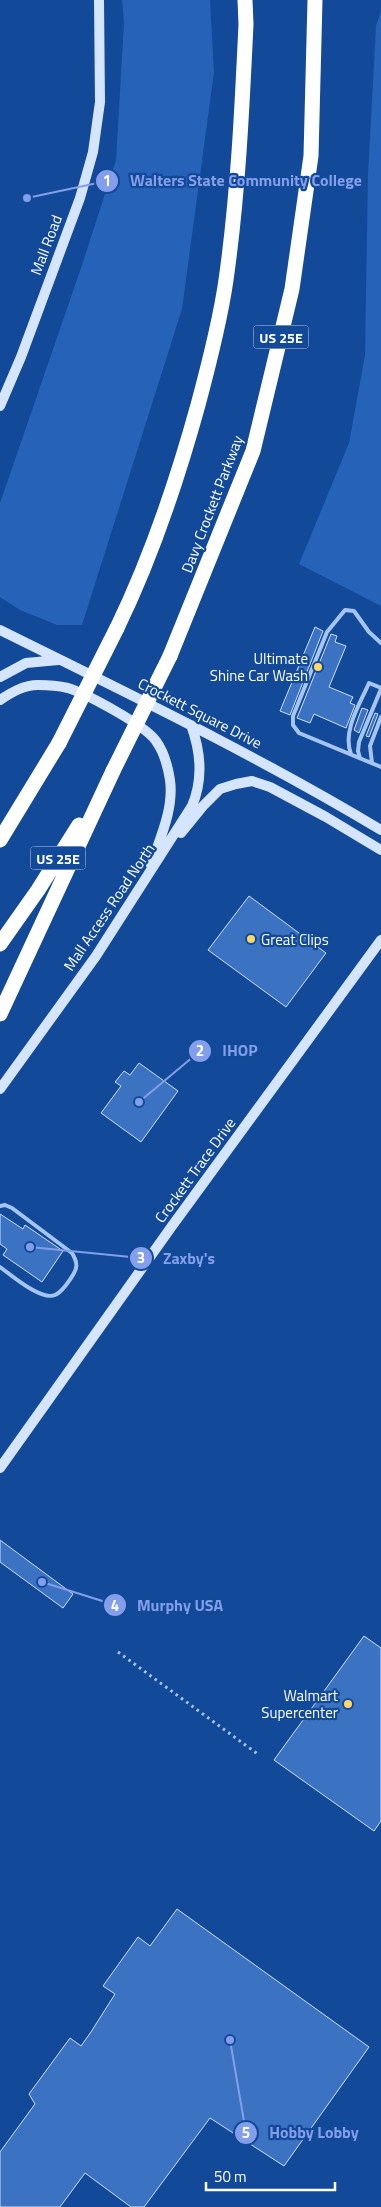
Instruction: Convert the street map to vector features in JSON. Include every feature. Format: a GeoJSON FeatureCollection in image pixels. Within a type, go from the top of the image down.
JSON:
{"type":"FeatureCollection","features":[{"type":"Feature","properties":{"kind":"highway"},"geometry":{"type":"LineString","coordinates":[[2,835],[59,744],[117,628],[144,569],[172,493],[212,350],[226,281],[239,169],[246,24],[245,0]]}},
{"type":"Feature","properties":{"kind":"highway","name":"Davy Crockett Parkway"},"geometry":{"type":"LineString","coordinates":[[0,944],[38,890],[113,770],[170,656],[254,451],[292,289],[310,156],[315,0]]}},
{"type":"Feature","properties":{"kind":"highway"},"geometry":{"type":"LineString","coordinates":[[0,1014],[113,770]]}},
{"type":"Feature","properties":{"kind":"street","name":"Mall Road"},"geometry":{"type":"LineString","coordinates":[[0,406],[21,357],[80,198],[93,152],[100,102],[99,0]]}},
{"type":"Feature","properties":{"kind":"street","name":"Crockett Square Drive"},"geometry":{"type":"LineString","coordinates":[[0,630],[191,726],[322,795],[381,830]]}},
{"type":"Feature","properties":{"kind":"street"},"geometry":{"type":"LineString","coordinates":[[0,677],[26,663],[61,660]]}},
{"type":"Feature","properties":{"kind":"street"},"geometry":{"type":"LineString","coordinates":[[0,700],[26,686],[38,685],[70,689],[143,728],[155,740],[166,764],[171,795],[164,825],[146,880]]}},
{"type":"Feature","properties":{"kind":"street","name":"Mall Access Road North"},"geometry":{"type":"LineString","coordinates":[[0,1089],[91,963],[192,806],[199,779],[199,754],[191,726]]}},
{"type":"Feature","properties":{"kind":"street"},"geometry":{"type":"LineString","coordinates":[[146,880],[211,797],[220,789],[252,781],[270,787],[326,817],[381,850]]}},
{"type":"Feature","properties":{"kind":"street","name":"Crockett Trace Drive"},"geometry":{"type":"LineString","coordinates":[[0,1468],[172,1226],[381,940]]}},
{"type":"Feature","properties":{"kind":"lane"},"geometry":{"type":"LineString","coordinates":[[381,643],[369,632],[354,611],[345,610],[326,632],[293,716],[293,725],[299,733],[381,767]]}},
{"type":"Feature","properties":{"kind":"lane"},"geometry":{"type":"LineString","coordinates":[[351,754],[348,742],[350,729],[369,683],[381,689],[359,742],[358,751],[360,758]]}},
{"type":"Feature","properties":{"kind":"lane"},"geometry":{"type":"LineString","coordinates":[[372,763],[370,746],[381,717]]}},
{"type":"Feature","properties":{"kind":"lane"},"geometry":{"type":"LineString","coordinates":[[0,1206],[6,1205],[12,1208],[72,1252],[77,1261],[77,1268],[65,1287],[56,1295],[49,1296],[40,1295],[0,1267]]}},
{"type":"Feature","properties":{"kind":"path"},"geometry":{"type":"LineString","coordinates":[[118,1652],[258,1755]]}},
{"type":"Feature","properties":{"kind":"shaded area"},"geometry":{"type":"Polygon","coordinates":[[[122,0],[210,0],[214,72],[182,309],[82,625],[57,625],[20,610],[0,597],[0,503],[116,160],[124,22],[122,0]]]}},
{"type":"Feature","properties":{"kind":"shaded area"},"geometry":{"type":"Polygon","coordinates":[[[381,11],[381,606],[299,564],[349,443],[365,355],[368,174],[376,26],[381,11]]]}},
{"type":"Feature","properties":{"kind":"building"},"geometry":{"type":"Polygon","coordinates":[[[315,627],[323,631],[290,715],[280,711],[315,627]]]}},
{"type":"Feature","properties":{"kind":"building"},"geometry":{"type":"Polygon","coordinates":[[[331,634],[337,636],[335,642],[346,646],[329,687],[353,697],[350,703],[355,705],[346,728],[314,714],[310,723],[297,718],[331,634]]]}},
{"type":"Feature","properties":{"kind":"building"},"geometry":{"type":"Polygon","coordinates":[[[362,708],[368,710],[359,733],[354,730],[362,708]]]}},
{"type":"Feature","properties":{"kind":"building"},"geometry":{"type":"Polygon","coordinates":[[[375,713],[378,714],[369,737],[366,736],[375,713]]]}},
{"type":"Feature","properties":{"kind":"building"},"geometry":{"type":"Polygon","coordinates":[[[249,896],[326,953],[286,1007],[208,950],[249,896]]]}},
{"type":"Feature","properties":{"kind":"building"},"geometry":{"type":"Polygon","coordinates":[[[139,1063],[178,1091],[141,1142],[101,1113],[121,1086],[115,1082],[124,1071],[130,1075],[139,1063]]]}},
{"type":"Feature","properties":{"kind":"building"},"geometry":{"type":"Polygon","coordinates":[[[0,1214],[23,1229],[25,1225],[63,1251],[42,1282],[3,1255],[7,1249],[0,1244],[0,1214]]]}},
{"type":"Feature","properties":{"kind":"building"},"geometry":{"type":"Polygon","coordinates":[[[0,1540],[73,1594],[63,1608],[0,1562],[0,1540]]]}},
{"type":"Feature","properties":{"kind":"building","name":"Walmart Supercenter"},"geometry":{"type":"Polygon","coordinates":[[[364,1636],[381,1648],[381,1821],[374,1831],[274,1760],[364,1636]]]}},
{"type":"Feature","properties":{"kind":"building"},"geometry":{"type":"Polygon","coordinates":[[[177,1909],[369,2047],[284,2166],[210,2118],[144,2207],[131,2207],[85,2173],[60,2207],[0,2207],[0,2152],[35,2104],[29,2094],[70,2038],[81,2046],[91,2032],[115,1994],[103,1986],[138,1937],[150,1946],[177,1909]]]}},
{"type":"Feature","properties":{"kind":"place","name":"Walters State Community College"},"geometry":{"type":"Point","coordinates":[27,198]}},
{"type":"Feature","properties":{"kind":"place","name":"Ultimate Shine Car Wash"},"geometry":{"type":"Point","coordinates":[318,667]}},
{"type":"Feature","properties":{"kind":"place","name":"Great Clips"},"geometry":{"type":"Point","coordinates":[251,939]}},
{"type":"Feature","properties":{"kind":"place","name":"IHOP"},"geometry":{"type":"Point","coordinates":[139,1102]}},
{"type":"Feature","properties":{"kind":"place","name":"Zaxby's"},"geometry":{"type":"Point","coordinates":[30,1247]}},
{"type":"Feature","properties":{"kind":"place","name":"Murphy USA"},"geometry":{"type":"Point","coordinates":[42,1582]}},
{"type":"Feature","properties":{"kind":"place","name":"Walmart Supercenter"},"geometry":{"type":"Point","coordinates":[348,1704]}},
{"type":"Feature","properties":{"kind":"place","name":"Hobby Lobby"},"geometry":{"type":"Point","coordinates":[230,2040]}}]}
